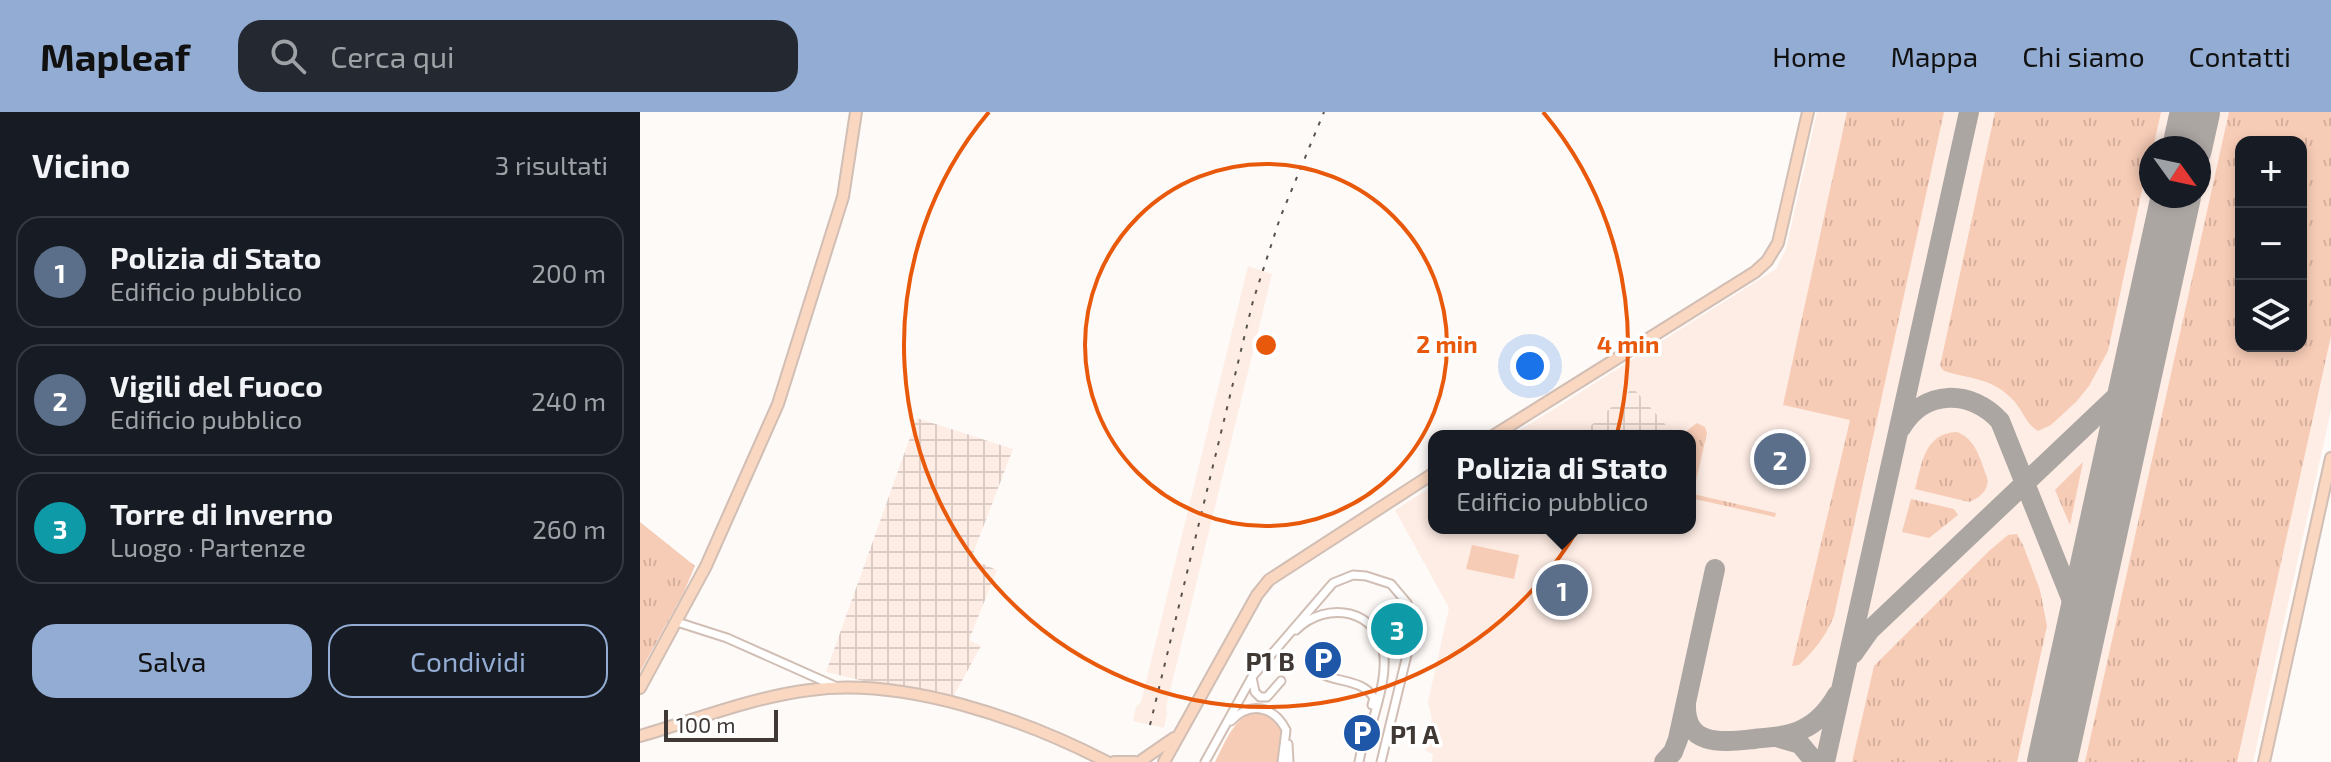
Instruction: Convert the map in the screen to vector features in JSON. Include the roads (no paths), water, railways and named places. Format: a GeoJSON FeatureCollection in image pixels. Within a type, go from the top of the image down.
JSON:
{"type":"FeatureCollection","features":[{"type":"Feature","properties":{"kind":"street"},"geometry":{"type":"LineString","coordinates":[[640,688],[706,566],[778,404],[843,197],[856,112]]}},
{"type":"Feature","properties":{"kind":"street"},"geometry":{"type":"LineString","coordinates":[[1503,430],[1755,272],[1767,261],[1778,243],[1808,112]]}},
{"type":"Feature","properties":{"kind":"street"},"geometry":{"type":"LineString","coordinates":[[2264,762],[2331,458]]}},
{"type":"Feature","properties":{"kind":"street"},"geometry":{"type":"LineString","coordinates":[[1164,762],[1257,595],[1269,580],[1428,477]]}},
{"type":"Feature","properties":{"kind":"street"},"geometry":{"type":"LineString","coordinates":[[1205,762],[1252,677],[1333,583],[1353,575],[1378,578],[1399,591],[1413,618],[1412,634],[1381,762]]}},
{"type":"Feature","properties":{"kind":"street"},"geometry":{"type":"LineString","coordinates":[[1268,657],[1306,620],[1320,613],[1346,612],[1376,633],[1384,654],[1382,679],[1367,743]]}},
{"type":"Feature","properties":{"kind":"street"},"geometry":{"type":"LineString","coordinates":[[677,622],[727,638],[839,688]]}},
{"type":"Feature","properties":{"kind":"street"},"geometry":{"type":"LineString","coordinates":[[1315,670],[1324,676],[1361,686],[1374,698],[1359,762]]}},
{"type":"Feature","properties":{"kind":"street"},"geometry":{"type":"LineString","coordinates":[[1252,677],[1255,692],[1260,697],[1267,697],[1281,681]]}},
{"type":"Feature","properties":{"kind":"street"},"geometry":{"type":"LineString","coordinates":[[640,736],[784,694],[839,688],[909,695],[974,709],[1052,734],[1107,762]]}},
{"type":"Feature","properties":{"kind":"street"},"geometry":{"type":"LineString","coordinates":[[1221,732],[1241,711],[1263,708],[1282,723],[1289,762]]}},
{"type":"Feature","properties":{"kind":"street"},"geometry":{"type":"LineString","coordinates":[[1114,762],[1141,761],[1178,734]]}},
{"type":"Feature","properties":{"kind":"street"},"geometry":{"type":"LineString","coordinates":[[1282,762],[1287,738]]}},
{"type":"Feature","properties":{"kind":"railway"},"geometry":{"type":"LineString","coordinates":[[1150,725],[1253,301],[1280,218],[1324,112]]}},
{"type":"Feature","properties":{"kind":"place","name":"Vigili del Fuoco"},"geometry":{"type":"Point","coordinates":[1780,459]}},
{"type":"Feature","properties":{"kind":"place","name":"Polizia di Stato"},"geometry":{"type":"Point","coordinates":[1562,590]}},
{"type":"Feature","properties":{"kind":"place","name":"Torre di Inverno"},"geometry":{"type":"Point","coordinates":[1397,629]}},
{"type":"Feature","properties":{"kind":"place","name":"P1 B"},"geometry":{"type":"Point","coordinates":[1323,660]}},
{"type":"Feature","properties":{"kind":"place","name":"P1 A"},"geometry":{"type":"Point","coordinates":[1362,733]}}]}
